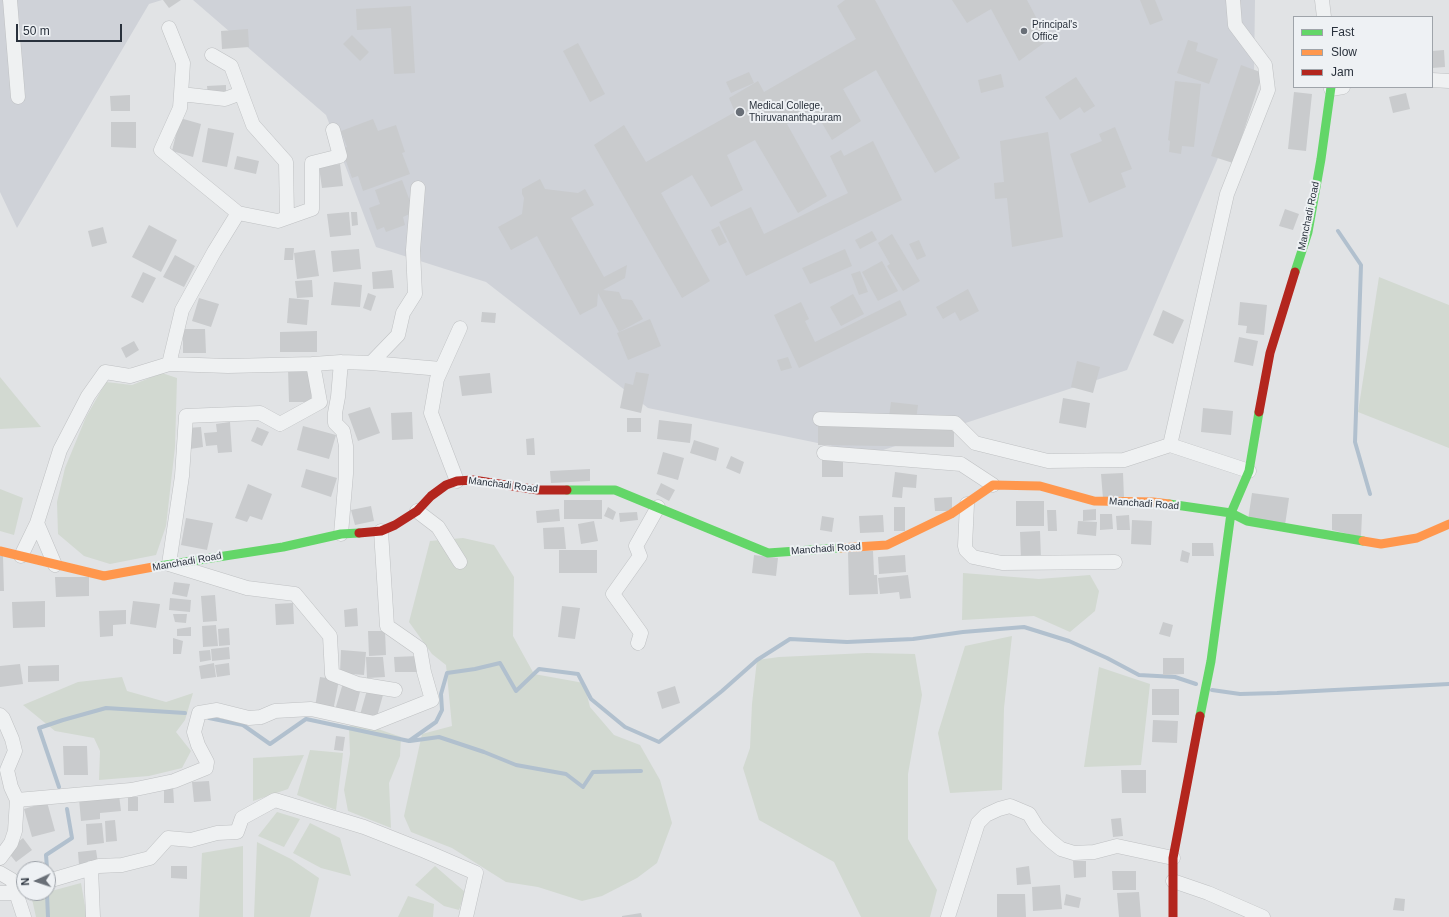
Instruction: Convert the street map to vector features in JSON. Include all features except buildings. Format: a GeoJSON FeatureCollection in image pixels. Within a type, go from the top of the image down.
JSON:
{"type":"FeatureCollection","features":[{"type":"Feature","properties":{"kind":"street"},"geometry":{"type":"LineString","coordinates":[[10,0],[18,97]]}},
{"type":"Feature","properties":{"kind":"street"},"geometry":{"type":"LineString","coordinates":[[1170,445],[1227,194],[1268,90],[1265,65],[1235,25],[1234,0]]}},
{"type":"Feature","properties":{"kind":"street"},"geometry":{"type":"LineString","coordinates":[[1322,0],[1324,16]]}},
{"type":"Feature","properties":{"kind":"street"},"geometry":{"type":"LineString","coordinates":[[169,28],[182,63],[181,94],[180,108],[161,150],[238,213],[278,220],[312,209],[312,163],[340,156],[333,130]]}},
{"type":"Feature","properties":{"kind":"street"},"geometry":{"type":"LineString","coordinates":[[212,55],[231,66],[253,125],[286,162],[287,217]]}},
{"type":"Feature","properties":{"kind":"street"},"geometry":{"type":"LineString","coordinates":[[1433,80],[1449,81]]}},
{"type":"Feature","properties":{"kind":"street","name":"Manchadi Road"},"geometry":{"type":"LineString","coordinates":[[0,551],[104,576],[169,564],[283,547],[341,534],[381,531],[395,526],[417,511],[431,496],[446,485],[457,481],[473,480],[538,490],[615,490],[768,553],[887,545],[951,514],[993,485],[1040,486],[1094,500],[1154,502],[1231,513],[1249,471],[1270,353],[1308,232],[1335,88]]}},
{"type":"Feature","properties":{"kind":"street"},"geometry":{"type":"LineString","coordinates":[[181,94],[225,99],[241,93]]}},
{"type":"Feature","properties":{"kind":"street"},"geometry":{"type":"LineString","coordinates":[[371,363],[398,335],[403,313],[415,294],[413,250],[418,188]]}},
{"type":"Feature","properties":{"kind":"street"},"geometry":{"type":"LineString","coordinates":[[169,364],[182,310],[214,252],[238,213]]}},
{"type":"Feature","properties":{"kind":"street"},"geometry":{"type":"LineString","coordinates":[[457,481],[431,413],[434,390],[441,369],[460,328]]}},
{"type":"Feature","properties":{"kind":"street"},"geometry":{"type":"LineString","coordinates":[[341,362],[338,397],[334,413],[335,423],[343,431],[346,446],[346,474],[341,534]]}},
{"type":"Feature","properties":{"kind":"street"},"geometry":{"type":"LineString","coordinates":[[21,556],[37,523],[60,450],[88,396],[105,372],[130,376],[169,364],[228,366],[341,362],[441,369]]}},
{"type":"Feature","properties":{"kind":"street"},"geometry":{"type":"LineString","coordinates":[[313,364],[320,402],[280,424],[260,414],[186,416],[182,476],[169,564],[247,588],[295,594],[330,636],[332,674],[358,684],[395,690]]}},
{"type":"Feature","properties":{"kind":"street"},"geometry":{"type":"LineString","coordinates":[[820,419],[955,423],[975,443],[1048,461],[1124,460],[1170,445],[1249,471]]}},
{"type":"Feature","properties":{"kind":"street"},"geometry":{"type":"LineString","coordinates":[[824,453],[960,464],[993,485]]}},
{"type":"Feature","properties":{"kind":"street"},"geometry":{"type":"LineString","coordinates":[[967,504],[965,546],[966,550],[973,557],[1002,563],[1115,562]]}},
{"type":"Feature","properties":{"kind":"street"},"geometry":{"type":"LineString","coordinates":[[638,643],[641,634],[613,594],[640,556],[636,546],[658,508]]}},
{"type":"Feature","properties":{"kind":"street"},"geometry":{"type":"LineString","coordinates":[[417,511],[438,527],[460,562]]}},
{"type":"Feature","properties":{"kind":"street"},"geometry":{"type":"LineString","coordinates":[[1173,917],[1173,858],[1211,661],[1231,513],[1247,521],[1381,544],[1417,538],[1449,524]]}},
{"type":"Feature","properties":{"kind":"street"},"geometry":{"type":"LineString","coordinates":[[37,523],[55,565]]}},
{"type":"Feature","properties":{"kind":"street"},"geometry":{"type":"LineString","coordinates":[[18,800],[131,790],[174,781],[206,768],[207,762],[198,745],[194,732],[199,714],[217,710],[249,718],[261,718],[275,711],[311,709],[374,723],[432,700],[424,672],[420,649],[387,626],[381,531]]}},
{"type":"Feature","properties":{"kind":"street"},"geometry":{"type":"LineString","coordinates":[[0,715],[3,718],[15,750],[7,770],[11,787],[18,800],[15,831],[11,843],[0,858]]}},
{"type":"Feature","properties":{"kind":"street"},"geometry":{"type":"LineString","coordinates":[[56,879],[99,866],[122,865],[150,858],[168,838],[191,840],[216,833],[237,832],[242,818],[275,800],[364,827],[476,873],[466,917]]}},
{"type":"Feature","properties":{"kind":"street"},"geometry":{"type":"LineString","coordinates":[[948,917],[978,823],[986,815],[1010,806],[1029,814],[1037,827],[1060,849],[1074,853],[1094,852],[1117,846],[1173,858]]}},
{"type":"Feature","properties":{"kind":"street"},"geometry":{"type":"LineString","coordinates":[[90,868],[93,917]]}},
{"type":"Feature","properties":{"kind":"street"},"geometry":{"type":"LineString","coordinates":[[0,873],[12,880],[16,886]]}},
{"type":"Feature","properties":{"kind":"street"},"geometry":{"type":"LineString","coordinates":[[1173,881],[1208,893],[1263,917]]}},
{"type":"Feature","properties":{"kind":"street"},"geometry":{"type":"LineString","coordinates":[[0,893],[16,892]]}},
{"type":"Feature","properties":{"kind":"street"},"geometry":{"type":"LineString","coordinates":[[21,901],[24,917]]}},
{"type":"Feature","properties":{"kind":"shaded area"},"geometry":{"type":"Polygon","coordinates":[[[0,0],[162,0],[149,4],[17,228],[0,192],[0,0]]]}},
{"type":"Feature","properties":{"kind":"shaded area"},"geometry":{"type":"Polygon","coordinates":[[[193,0],[1255,0],[1254,74],[1127,370],[871,454],[648,408],[486,282],[376,247],[326,115],[193,0]]]}},
{"type":"Feature","properties":{"kind":"shaded area"},"geometry":{"type":"Polygon","coordinates":[[[1379,277],[1449,305],[1449,448],[1358,412],[1379,277]]]}},
{"type":"Feature","properties":{"kind":"shaded area"},"geometry":{"type":"Polygon","coordinates":[[[162,373],[177,378],[175,447],[166,526],[156,555],[110,564],[84,556],[58,534],[57,502],[65,468],[86,417],[106,382],[132,385],[162,373]]]}},
{"type":"Feature","properties":{"kind":"shaded area"},"geometry":{"type":"Polygon","coordinates":[[[0,377],[41,427],[0,429],[0,377]]]}},
{"type":"Feature","properties":{"kind":"shaded area"},"geometry":{"type":"Polygon","coordinates":[[[0,489],[23,498],[14,535],[0,531],[0,489]]]}},
{"type":"Feature","properties":{"kind":"shaded area"},"geometry":{"type":"Polygon","coordinates":[[[463,538],[494,545],[514,577],[513,636],[534,674],[584,683],[590,707],[614,735],[640,745],[660,780],[672,823],[657,863],[637,878],[602,896],[582,901],[538,887],[506,882],[452,848],[411,832],[404,816],[422,734],[452,726],[446,665],[432,654],[409,622],[430,541],[463,538]]]}},
{"type":"Feature","properties":{"kind":"shaded area"},"geometry":{"type":"Polygon","coordinates":[[[963,573],[1039,579],[1090,575],[1099,591],[1095,611],[1070,632],[1034,616],[962,620],[963,573]]]}},
{"type":"Feature","properties":{"kind":"shaded area"},"geometry":{"type":"Polygon","coordinates":[[[1012,636],[1004,708],[1002,790],[950,793],[938,733],[965,646],[1012,636]]]}},
{"type":"Feature","properties":{"kind":"shaded area"},"geometry":{"type":"Polygon","coordinates":[[[867,653],[915,654],[922,695],[908,774],[908,839],[937,890],[930,917],[861,917],[834,862],[759,820],[743,768],[750,748],[752,704],[757,660],[779,657],[867,653]]]}},
{"type":"Feature","properties":{"kind":"shaded area"},"geometry":{"type":"Polygon","coordinates":[[[1099,667],[1150,684],[1141,765],[1084,767],[1099,667]]]}},
{"type":"Feature","properties":{"kind":"shaded area"},"geometry":{"type":"Polygon","coordinates":[[[122,677],[127,691],[166,702],[193,693],[185,720],[176,732],[191,751],[182,768],[149,776],[99,780],[100,751],[94,738],[55,731],[23,705],[78,682],[122,677]]]}},
{"type":"Feature","properties":{"kind":"shaded area"},"geometry":{"type":"Polygon","coordinates":[[[357,725],[378,729],[401,737],[400,756],[389,783],[391,828],[348,811],[344,790],[350,754],[349,726],[357,725]]]}},
{"type":"Feature","properties":{"kind":"shaded area"},"geometry":{"type":"Polygon","coordinates":[[[310,750],[343,753],[336,810],[297,795],[310,750]]]}},
{"type":"Feature","properties":{"kind":"shaded area"},"geometry":{"type":"Polygon","coordinates":[[[304,755],[288,789],[253,801],[253,758],[304,755]]]}},
{"type":"Feature","properties":{"kind":"shaded area"},"geometry":{"type":"Polygon","coordinates":[[[277,812],[300,819],[284,847],[258,836],[277,812]]]}},
{"type":"Feature","properties":{"kind":"shaded area"},"geometry":{"type":"Polygon","coordinates":[[[310,823],[340,838],[351,876],[321,868],[293,853],[310,823]]]}},
{"type":"Feature","properties":{"kind":"shaded area"},"geometry":{"type":"Polygon","coordinates":[[[257,842],[291,859],[319,878],[310,917],[254,917],[257,842]]]}},
{"type":"Feature","properties":{"kind":"shaded area"},"geometry":{"type":"Polygon","coordinates":[[[243,846],[243,917],[199,917],[202,853],[243,846]]]}},
{"type":"Feature","properties":{"kind":"shaded area"},"geometry":{"type":"Polygon","coordinates":[[[435,866],[465,892],[459,910],[444,906],[415,885],[435,866]]]}},
{"type":"Feature","properties":{"kind":"shaded area"},"geometry":{"type":"Polygon","coordinates":[[[81,883],[87,917],[36,917],[32,901],[56,901],[56,890],[81,883]]]}},
{"type":"Feature","properties":{"kind":"shaded area"},"geometry":{"type":"Polygon","coordinates":[[[408,896],[434,904],[433,917],[398,917],[408,896]]]}},
{"type":"Feature","properties":{"kind":"waterway"},"geometry":{"type":"LineString","coordinates":[[1338,231],[1361,265],[1355,442],[1370,494]]}},
{"type":"Feature","properties":{"kind":"waterway"},"geometry":{"type":"LineString","coordinates":[[209,718],[243,725],[270,744],[306,719],[409,741],[436,722],[442,710],[441,694],[447,673],[475,669],[500,663],[516,691],[539,669],[578,674],[591,699],[625,727],[659,742],[722,691],[757,660],[790,639],[847,642],[913,639],[963,632],[1024,627],[1069,641],[1107,658],[1139,675],[1175,677],[1196,684]]}},
{"type":"Feature","properties":{"kind":"waterway"},"geometry":{"type":"LineString","coordinates":[[1212,690],[1240,694],[1449,684]]}},
{"type":"Feature","properties":{"kind":"waterway"},"geometry":{"type":"LineString","coordinates":[[59,787],[39,728],[106,708],[185,713]]}},
{"type":"Feature","properties":{"kind":"waterway"},"geometry":{"type":"LineString","coordinates":[[410,741],[439,737],[484,752],[516,765],[566,774],[583,787],[593,772],[641,771]]}},
{"type":"Feature","properties":{"kind":"waterway"},"geometry":{"type":"LineString","coordinates":[[46,861],[46,855],[72,838],[67,809]]}},
{"type":"Feature","properties":{"kind":"waterway"},"geometry":{"type":"LineString","coordinates":[[47,901],[48,917]]}},
{"type":"Feature","properties":{"kind":"traffic: fast"},"geometry":{"type":"LineString","coordinates":[[1295,272],[1308,232],[1321,159],[1331,88]]}},
{"type":"Feature","properties":{"kind":"traffic: fast"},"geometry":{"type":"LineString","coordinates":[[1200,716],[1211,661],[1231,513],[1249,471],[1259,412]]}},
{"type":"Feature","properties":{"kind":"traffic: fast"},"geometry":{"type":"LineString","coordinates":[[567,490],[615,490],[768,553],[840,548]]}},
{"type":"Feature","properties":{"kind":"traffic: fast"},"geometry":{"type":"LineString","coordinates":[[1169,504],[1231,513],[1247,521],[1363,541]]}},
{"type":"Feature","properties":{"kind":"traffic: fast"},"geometry":{"type":"LineString","coordinates":[[153,567],[283,547],[341,534],[359,533]]}},
{"type":"Feature","properties":{"kind":"traffic: slow"},"geometry":{"type":"LineString","coordinates":[[840,548],[887,545],[951,514],[993,485],[1040,486],[1094,501],[1153,502],[1169,504]]}},
{"type":"Feature","properties":{"kind":"traffic: slow"},"geometry":{"type":"LineString","coordinates":[[1363,541],[1381,544],[1417,538],[1449,524]]}},
{"type":"Feature","properties":{"kind":"traffic: slow"},"geometry":{"type":"LineString","coordinates":[[0,551],[104,576],[153,567]]}},
{"type":"Feature","properties":{"kind":"traffic: jam"},"geometry":{"type":"LineString","coordinates":[[1259,412],[1270,353],[1295,272]]}},
{"type":"Feature","properties":{"kind":"traffic: jam"},"geometry":{"type":"LineString","coordinates":[[359,533],[381,531],[395,525],[417,511],[431,496],[446,485],[457,481],[473,480],[538,490],[567,490]]}},
{"type":"Feature","properties":{"kind":"traffic: jam"},"geometry":{"type":"LineString","coordinates":[[1173,917],[1173,858],[1200,716]]}},
{"type":"Feature","properties":{"kind":"place","name":"Principal's Office"},"geometry":{"type":"Point","coordinates":[1024,31]}},
{"type":"Feature","properties":{"kind":"place","name":"Medical College, Thiruvananthapuram"},"geometry":{"type":"Point","coordinates":[740,112]}}]}
